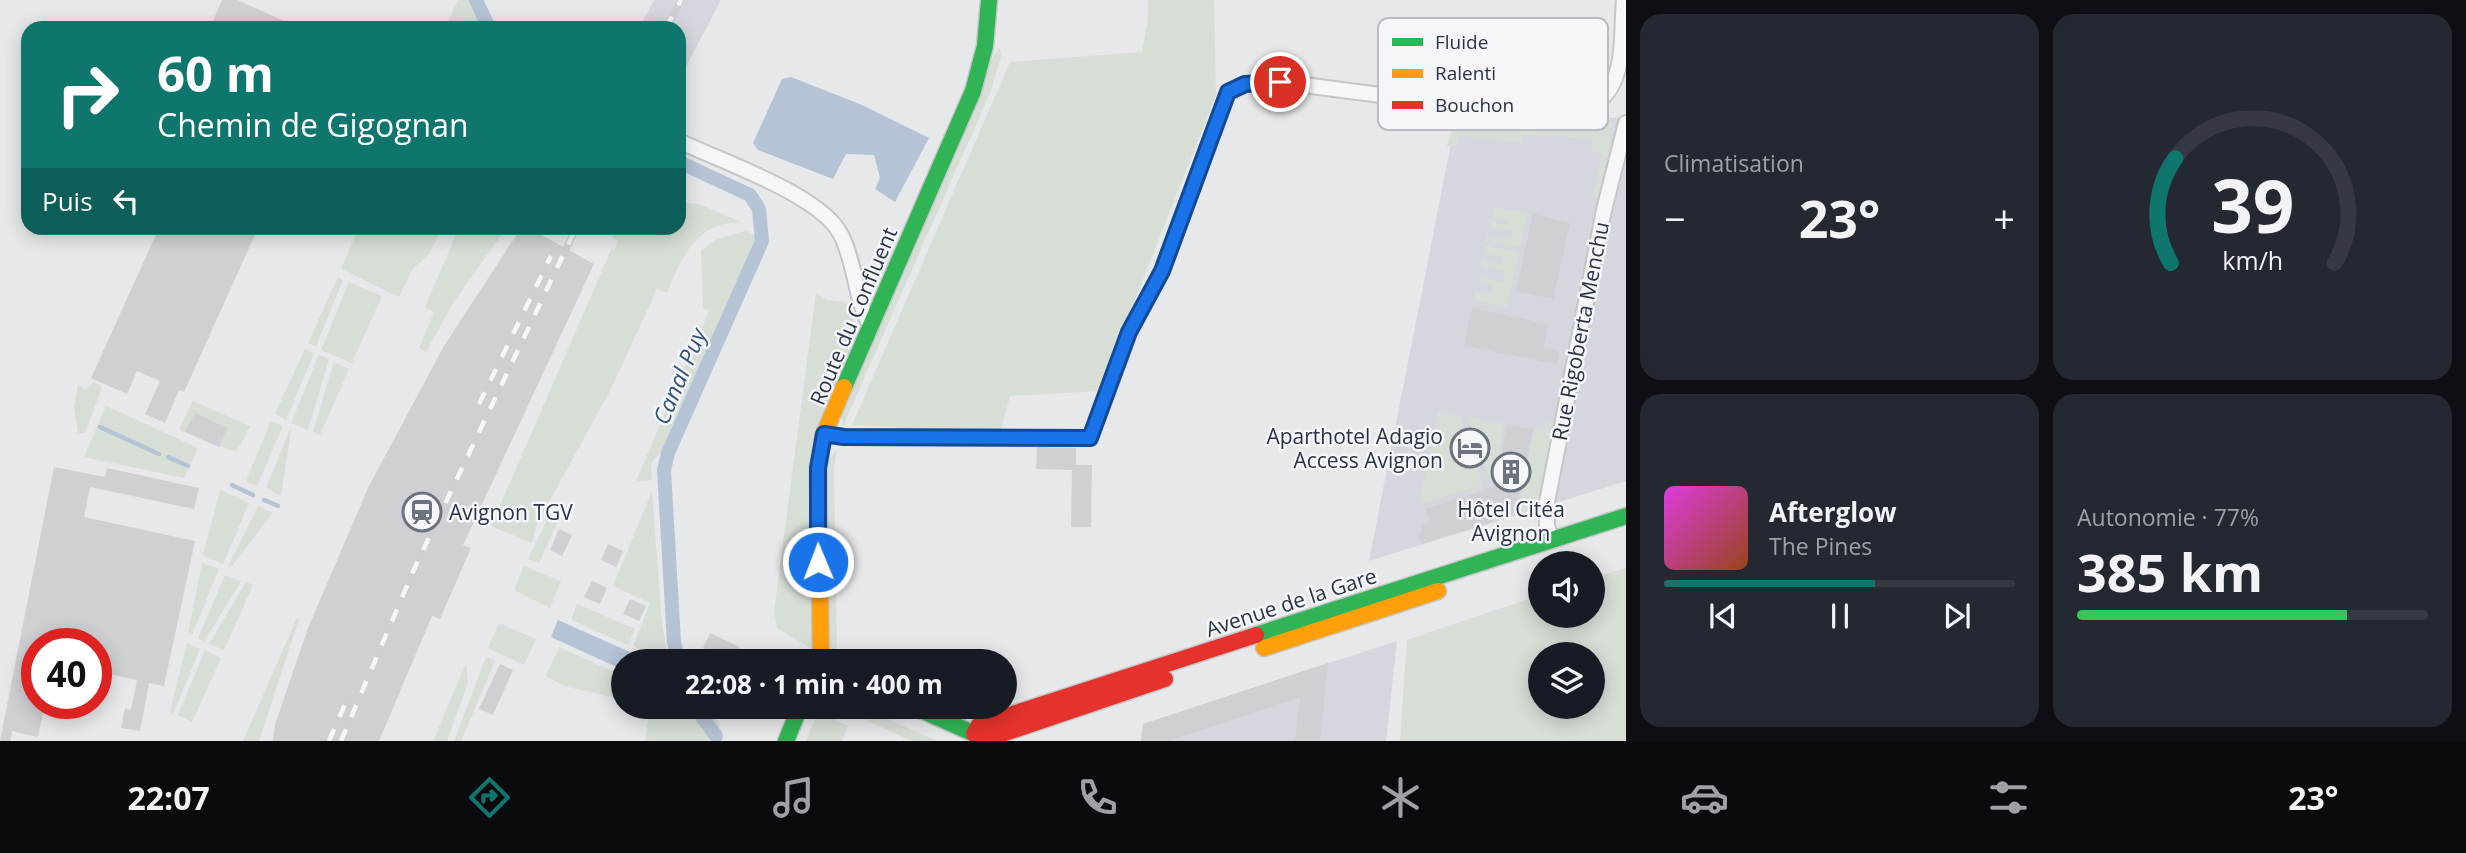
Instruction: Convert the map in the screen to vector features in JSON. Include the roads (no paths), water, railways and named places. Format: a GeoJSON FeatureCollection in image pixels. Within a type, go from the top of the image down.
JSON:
{"type":"FeatureCollection","features":[{"type":"Feature","properties":{"kind":"street","name":"Route du Confluent"},"geometry":{"type":"LineString","coordinates":[[821,649],[818,468],[824,434],[982,66],[989,0]]}},
{"type":"Feature","properties":{"kind":"street"},"geometry":{"type":"LineString","coordinates":[[1608,89],[1617,78],[1624,0]]}},
{"type":"Feature","properties":{"kind":"street"},"geometry":{"type":"LineString","coordinates":[[824,434],[844,437],[1090,438],[1129,332],[1162,271],[1228,92],[1245,84],[1280,82],[1378,93]]}},
{"type":"Feature","properties":{"kind":"street","name":"Rue Rigoberta Menchu"},"geometry":{"type":"LineString","coordinates":[[1550,541],[1546,526],[1548,502],[1604,210],[1626,123]]}},
{"type":"Feature","properties":{"kind":"street"},"geometry":{"type":"LineString","coordinates":[[686,144],[800,195],[840,231],[852,258],[871,327]]}},
{"type":"Feature","properties":{"kind":"street","name":"Avenue de la Gare"},"geometry":{"type":"LineString","coordinates":[[1626,516],[979,725],[985,739],[1020,734],[1626,530]]}},
{"type":"Feature","properties":{"kind":"street"},"geometry":{"type":"LineString","coordinates":[[786,741],[795,719]]}},
{"type":"Feature","properties":{"kind":"street"},"geometry":{"type":"LineString","coordinates":[[941,719],[985,739]]}},
{"type":"Feature","properties":{"kind":"water"},"geometry":{"type":"Polygon","coordinates":[[[791,77],[862,105],[929,138],[895,202],[875,189],[880,178],[874,155],[846,154],[833,179],[758,150],[753,143],[782,79],[791,77]]]}},
{"type":"Feature","properties":{"kind":"water"},"geometry":{"type":"Polygon","coordinates":[[[558,620],[623,649],[611,649],[611,664],[551,637],[558,620]]]}},
{"type":"Feature","properties":{"kind":"waterway","name":"Canal Puy"},"geometry":{"type":"LineString","coordinates":[[476,0],[486,21]]}},
{"type":"Feature","properties":{"kind":"waterway","name":"Canal Puy"},"geometry":{"type":"LineString","coordinates":[[676,649],[664,470],[668,453],[762,241],[759,209],[750,195],[686,165]]}},
{"type":"Feature","properties":{"kind":"waterway"},"geometry":{"type":"LineString","coordinates":[[100,427],[159,454]]}},
{"type":"Feature","properties":{"kind":"waterway"},"geometry":{"type":"LineString","coordinates":[[168,457],[188,466]]}},
{"type":"Feature","properties":{"kind":"waterway"},"geometry":{"type":"LineString","coordinates":[[232,485],[253,495]]}},
{"type":"Feature","properties":{"kind":"waterway"},"geometry":{"type":"LineString","coordinates":[[264,500],[278,506]]}},
{"type":"Feature","properties":{"kind":"waterway","name":"Canal Puy"},"geometry":{"type":"LineString","coordinates":[[704,719],[716,736]]}},
{"type":"Feature","properties":{"kind":"railway"},"geometry":{"type":"LineString","coordinates":[[670,21],[681,0]]}},
{"type":"Feature","properties":{"kind":"railway"},"geometry":{"type":"LineString","coordinates":[[341,741],[415,567],[573,235]]}},
{"type":"Feature","properties":{"kind":"railway"},"geometry":{"type":"LineString","coordinates":[[479,404],[551,256]]}},
{"type":"Feature","properties":{"kind":"railway"},"geometry":{"type":"LineString","coordinates":[[329,741],[349,695]]}},
{"type":"Feature","properties":{"kind":"place","name":"Aparthotel Adagio Access Avignon"},"geometry":{"type":"Point","coordinates":[1470,448]}},
{"type":"Feature","properties":{"kind":"place","name":"Hôtel Citéa Avignon"},"geometry":{"type":"Point","coordinates":[1511,472]}},
{"type":"Feature","properties":{"kind":"place","name":"Avignon TGV"},"geometry":{"type":"Point","coordinates":[422,512]}}]}
